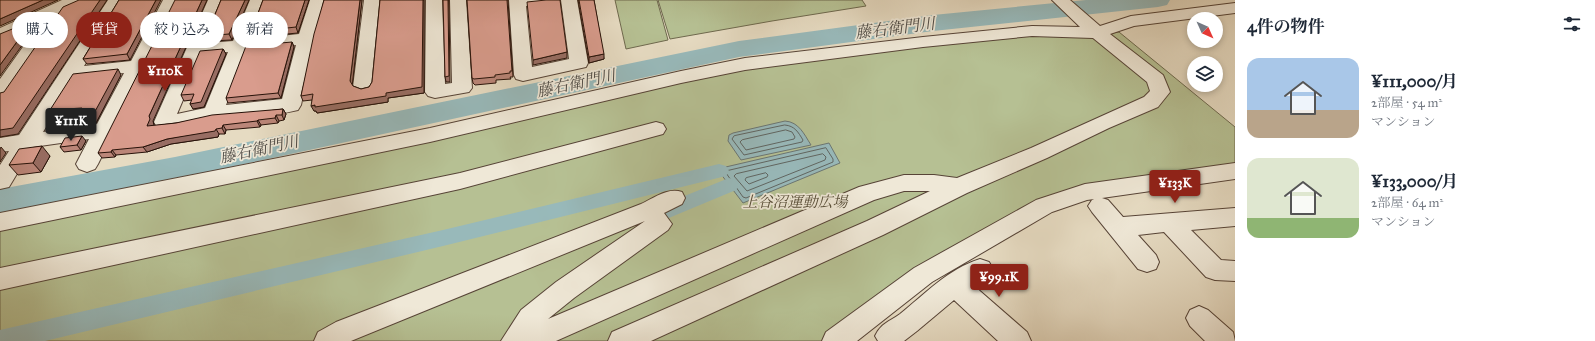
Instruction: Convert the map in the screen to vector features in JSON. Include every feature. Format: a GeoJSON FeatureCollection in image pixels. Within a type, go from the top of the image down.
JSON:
{"type":"FeatureCollection","features":[{"type":"Feature","properties":{"kind":"street"},"geometry":{"type":"LineString","coordinates":[[0,34],[76,0]]}},
{"type":"Feature","properties":{"kind":"street"},"geometry":{"type":"LineString","coordinates":[[1,181],[116,0]]}},
{"type":"Feature","properties":{"kind":"street"},"geometry":{"type":"LineString","coordinates":[[87,164],[103,130],[171,0]]}},
{"type":"Feature","properties":{"kind":"street"},"geometry":{"type":"LineString","coordinates":[[216,0],[164,122],[182,121],[213,114],[291,105],[306,39],[318,0]]}},
{"type":"Feature","properties":{"kind":"street"},"geometry":{"type":"LineString","coordinates":[[254,12],[258,0]]}},
{"type":"Feature","properties":{"kind":"street"},"geometry":{"type":"LineString","coordinates":[[363,87],[372,0]]}},
{"type":"Feature","properties":{"kind":"street"},"geometry":{"type":"LineString","coordinates":[[434,0],[434,92],[462,88],[458,0]]}},
{"type":"Feature","properties":{"kind":"street"},"geometry":{"type":"LineString","coordinates":[[540,0],[518,1],[523,75],[579,63],[569,0]]}},
{"type":"Feature","properties":{"kind":"street"},"geometry":{"type":"LineString","coordinates":[[622,341],[875,228],[959,187],[1039,153],[1151,102],[1160,92],[1156,79],[1097,33],[1060,0]]}},
{"type":"Feature","properties":{"kind":"street"},"geometry":{"type":"LineString","coordinates":[[0,93],[60,7]]}},
{"type":"Feature","properties":{"kind":"street"},"geometry":{"type":"LineString","coordinates":[[0,222],[430,135],[673,78],[745,64],[1032,31],[1097,33],[1131,20],[1235,8]]}},
{"type":"Feature","properties":{"kind":"street"},"geometry":{"type":"LineString","coordinates":[[288,41],[306,39]]}},
{"type":"Feature","properties":{"kind":"street"},"geometry":{"type":"LineString","coordinates":[[194,50],[232,47]]}},
{"type":"Feature","properties":{"kind":"street"},"geometry":{"type":"LineString","coordinates":[[213,114],[240,48]]}},
{"type":"Feature","properties":{"kind":"street"},"geometry":{"type":"LineString","coordinates":[[69,74],[136,66]]}},
{"type":"Feature","properties":{"kind":"street"},"geometry":{"type":"LineString","coordinates":[[0,279],[460,181],[656,129]]}},
{"type":"Feature","properties":{"kind":"street"},"geometry":{"type":"LineString","coordinates":[[0,146],[103,130]]}},
{"type":"Feature","properties":{"kind":"street"},"geometry":{"type":"LineString","coordinates":[[836,341],[923,275],[1044,206],[1085,192],[1235,171]]}},
{"type":"Feature","properties":{"kind":"street"},"geometry":{"type":"LineString","coordinates":[[524,341],[867,193],[904,183],[934,183],[959,187]]}},
{"type":"Feature","properties":{"kind":"street"},"geometry":{"type":"LineString","coordinates":[[328,341],[346,330],[649,210],[674,198]]}},
{"type":"Feature","properties":{"kind":"street"},"geometry":{"type":"LineString","coordinates":[[1100,206],[1119,226],[1147,262]]}},
{"type":"Feature","properties":{"kind":"street"},"geometry":{"type":"LineString","coordinates":[[524,341],[530,318],[565,290],[660,224],[649,210]]}},
{"type":"Feature","properties":{"kind":"street"},"geometry":{"type":"LineString","coordinates":[[1119,226],[1235,217]]}},
{"type":"Feature","properties":{"kind":"street"},"geometry":{"type":"LineString","coordinates":[[1169,222],[1215,270],[1235,271]]}},
{"type":"Feature","properties":{"kind":"street"},"geometry":{"type":"LineString","coordinates":[[889,336],[908,323],[954,284],[980,269]]}},
{"type":"Feature","properties":{"kind":"street"},"geometry":{"type":"LineString","coordinates":[[954,284],[1018,341]]}},
{"type":"Feature","properties":{"kind":"green space"},"geometry":{"type":"Polygon","coordinates":[[[615,0],[657,0],[668,40],[626,49],[615,0]]]}},
{"type":"Feature","properties":{"kind":"green space"},"geometry":{"type":"Polygon","coordinates":[[[658,0],[862,0],[866,6],[670,39],[658,0]]]}},
{"type":"Feature","properties":{"kind":"green space","name":"上谷沼運動広場"},"geometry":{"type":"Polygon","coordinates":[[[1119,32],[1187,88],[1187,92],[1192,92],[1235,127],[1235,170],[1085,192],[832,341],[0,341],[0,225],[729,71],[836,56],[1035,33],[1086,36],[1119,32]]]}},
{"type":"Feature","properties":{"kind":"water"},"geometry":{"type":"Polygon","coordinates":[[[785,121],[798,126],[811,145],[741,160],[728,141],[729,135],[733,133],[785,121]]]}},
{"type":"Feature","properties":{"kind":"water"},"geometry":{"type":"Polygon","coordinates":[[[829,143],[840,163],[743,203],[717,169],[829,143]]]}},
{"type":"Feature","properties":{"kind":"building"},"geometry":{"type":"Polygon","coordinates":[[[0,0],[43,0],[16,12],[12,12],[12,14],[0,19],[0,0]]]}},
{"type":"Feature","properties":{"kind":"building"},"geometry":{"type":"Polygon","coordinates":[[[79,0],[100,0],[92,12],[76,12],[76,35],[68,47],[68,12],[60,12],[63,7],[79,0]]]}},
{"type":"Feature","properties":{"kind":"building"},"geometry":{"type":"Polygon","coordinates":[[[119,0],[156,0],[150,12],[140,12],[140,30],[132,45],[132,12],[112,12],[119,0]]]}},
{"type":"Feature","properties":{"kind":"building"},"geometry":{"type":"Polygon","coordinates":[[[175,0],[202,0],[197,12],[169,12],[175,0]]]}},
{"type":"Feature","properties":{"kind":"building"},"geometry":{"type":"Polygon","coordinates":[[[221,0],[245,0],[239,12],[232,12],[232,28],[229,34],[224,34],[224,12],[216,12],[221,0]]]}},
{"type":"Feature","properties":{"kind":"building"},"geometry":{"type":"Polygon","coordinates":[[[263,0],[305,0],[296,27],[288,28],[288,12],[258,12],[263,0]]]}},
{"type":"Feature","properties":{"kind":"building"},"geometry":{"type":"Polygon","coordinates":[[[324,0],[360,0],[350,81],[353,86],[361,89],[369,87],[372,82],[380,0],[423,0],[422,87],[386,93],[386,96],[315,107],[315,105],[311,106],[313,94],[301,96],[314,34],[324,0]]]}},
{"type":"Feature","properties":{"kind":"building"},"geometry":{"type":"Polygon","coordinates":[[[443,0],[448,0],[449,76],[445,77],[443,0]]]}},
{"type":"Feature","properties":{"kind":"building"},"geometry":{"type":"Polygon","coordinates":[[[467,0],[507,0],[512,71],[510,71],[510,73],[495,75],[495,77],[472,78],[467,0]]]}},
{"type":"Feature","properties":{"kind":"building"},"geometry":{"type":"Polygon","coordinates":[[[560,0],[567,52],[533,60],[527,2],[560,0]]]}},
{"type":"Feature","properties":{"kind":"building"},"geometry":{"type":"Polygon","coordinates":[[[579,0],[594,0],[604,54],[589,57],[579,0]]]}},
{"type":"Feature","properties":{"kind":"building"},"geometry":{"type":"Polygon","coordinates":[[[12,29],[12,48],[0,65],[0,34],[12,29]]]}},
{"type":"Feature","properties":{"kind":"building"},"geometry":{"type":"Polygon","coordinates":[[[288,42],[292,42],[278,93],[226,98],[245,48],[288,48],[288,42]]]}},
{"type":"Feature","properties":{"kind":"building"},"geometry":{"type":"Polygon","coordinates":[[[35,48],[67,48],[13,128],[0,130],[0,93],[4,92],[35,48]]]}},
{"type":"Feature","properties":{"kind":"building"},"geometry":{"type":"Polygon","coordinates":[[[90,48],[130,48],[127,54],[83,59],[90,48]]]}},
{"type":"Feature","properties":{"kind":"building"},"geometry":{"type":"Polygon","coordinates":[[[151,48],[180,48],[149,116],[150,119],[147,126],[176,123],[212,115],[283,109],[282,115],[276,115],[275,118],[223,125],[222,128],[216,129],[215,131],[167,139],[143,147],[98,153],[151,48]]]}},
{"type":"Feature","properties":{"kind":"building"},"geometry":{"type":"Polygon","coordinates":[[[223,49],[201,102],[190,104],[194,94],[181,95],[200,51],[223,49]]]}},
{"type":"Feature","properties":{"kind":"building"},"geometry":{"type":"Polygon","coordinates":[[[118,69],[92,117],[75,119],[82,108],[50,110],[73,74],[118,69]]]}},
{"type":"Feature","properties":{"kind":"building"},"geometry":{"type":"Polygon","coordinates":[[[82,136],[77,145],[60,147],[65,138],[82,136]]]}},
{"type":"Feature","properties":{"kind":"building"},"geometry":{"type":"Polygon","coordinates":[[[42,146],[33,163],[9,165],[19,149],[42,146]]]}},
{"type":"Feature","properties":{"kind":"waterway","name":"藤右衛門川"},"geometry":{"type":"LineString","coordinates":[[0,202],[175,168],[739,49],[933,23],[1158,0]]}},
{"type":"Feature","properties":{"kind":"waterway"},"geometry":{"type":"LineString","coordinates":[[0,341],[443,238],[719,171]]}},
{"type":"Feature","properties":{"kind":"waterway"},"geometry":{"type":"LineString","coordinates":[[652,217],[729,185]]}}]}
